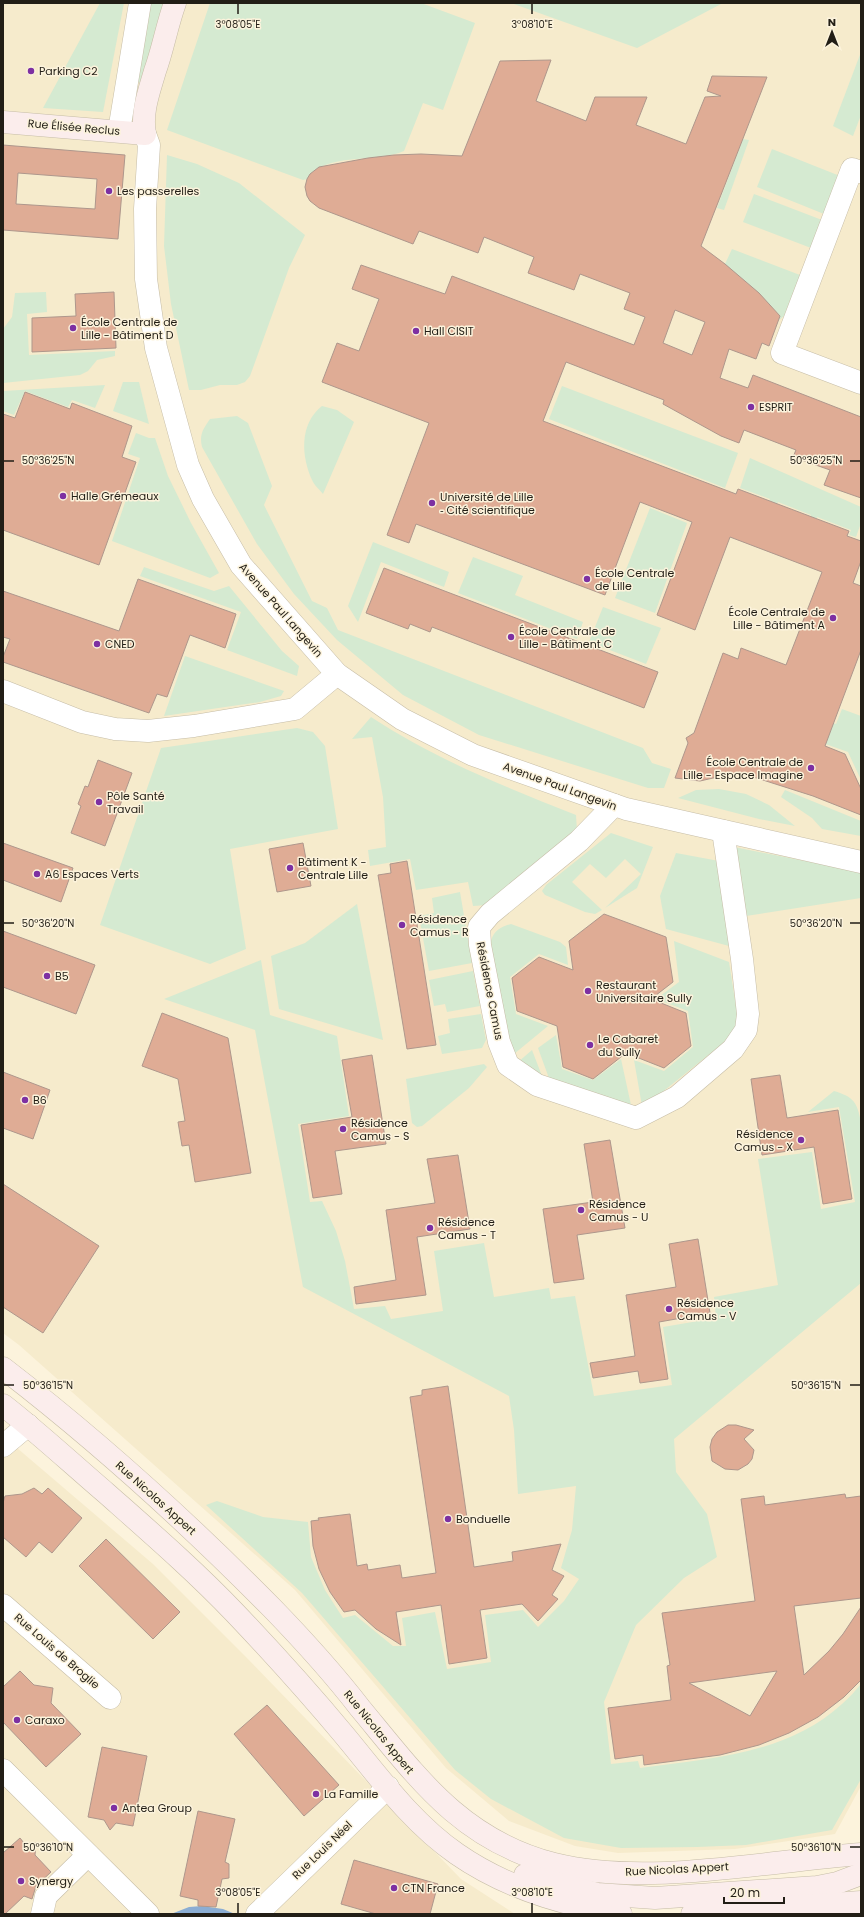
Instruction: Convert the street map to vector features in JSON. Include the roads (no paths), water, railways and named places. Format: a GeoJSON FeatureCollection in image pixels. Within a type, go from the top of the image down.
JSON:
{"type":"FeatureCollection","features":[{"type":"Feature","properties":{"kind":"main road","name":"Avenue Paul Langevin"},"geometry":{"type":"LineString","coordinates":[[145,134],[143,123],[148,88],[156,71],[175,3]]}},
{"type":"Feature","properties":{"kind":"main road","name":"Rue Élisée Reclus"},"geometry":{"type":"LineString","coordinates":[[3,122],[145,134]]}},
{"type":"Feature","properties":{"kind":"main road","name":"Rue Nicolas Appert"},"geometry":{"type":"LineString","coordinates":[[3,1368],[102,1450],[189,1527],[221,1558],[313,1652],[420,1782],[446,1807],[488,1838],[523,1854],[557,1864],[582,1869],[633,1873],[726,1868],[859,1856]]}},
{"type":"Feature","properties":{"kind":"main road"},"geometry":{"type":"LineString","coordinates":[[3,1405],[28,1425],[150,1532],[234,1611],[308,1692],[388,1788],[436,1839],[458,1855],[515,1886],[558,1902],[622,1914]]}},
{"type":"Feature","properties":{"kind":"main road"},"geometry":{"type":"LineString","coordinates":[[418,1821],[448,1843],[509,1870],[542,1881],[597,1894],[624,1897],[662,1898],[817,1887],[837,1883]]}},
{"type":"Feature","properties":{"kind":"main road"},"geometry":{"type":"LineString","coordinates":[[822,1910],[837,1883],[859,1856]]}},
{"type":"Feature","properties":{"kind":"main road"},"geometry":{"type":"LineString","coordinates":[[515,1886],[550,1914]]}},
{"type":"Feature","properties":{"kind":"main road"},"geometry":{"type":"LineString","coordinates":[[822,1910],[861,1889]]}},
{"type":"Feature","properties":{"kind":"main road"},"geometry":{"type":"LineString","coordinates":[[692,1914],[822,1910],[861,1903]]}},
{"type":"Feature","properties":{"kind":"main road"},"geometry":{"type":"LineString","coordinates":[[856,1914],[861,1903]]}},
{"type":"Feature","properties":{"kind":"street"},"geometry":{"type":"LineString","coordinates":[[119,131],[140,3]]}},
{"type":"Feature","properties":{"kind":"street","name":"Avenue Paul Langevin"},"geometry":{"type":"LineString","coordinates":[[145,134],[149,145],[145,210],[146,279],[156,348],[188,465],[202,499],[241,564],[337,674],[402,719],[473,755],[614,805],[659,817],[861,862]]}},
{"type":"Feature","properties":{"kind":"street"},"geometry":{"type":"LineString","coordinates":[[861,172],[852,169],[782,353],[861,383]]}},
{"type":"Feature","properties":{"kind":"street"},"geometry":{"type":"LineString","coordinates":[[3,691],[82,722],[115,729],[148,731],[202,725],[295,709],[337,674]]}},
{"type":"Feature","properties":{"kind":"street","name":"Résidence Camus"},"geometry":{"type":"LineString","coordinates":[[614,805],[580,841],[490,914],[479,927],[480,945],[499,1042],[508,1065],[537,1085],[636,1118],[677,1097],[733,1049],[746,1030],[748,1014],[746,990],[723,831]]}},
{"type":"Feature","properties":{"kind":"street"},"geometry":{"type":"LineString","coordinates":[[3,1446],[28,1425]]}},
{"type":"Feature","properties":{"kind":"street","name":"Rue Louis de Broglie"},"geometry":{"type":"LineString","coordinates":[[3,1605],[110,1698]]}},
{"type":"Feature","properties":{"kind":"street"},"geometry":{"type":"LineString","coordinates":[[3,1770],[148,1914]]}},
{"type":"Feature","properties":{"kind":"street","name":"Rue Louis Néel"},"geometry":{"type":"LineString","coordinates":[[257,1914],[388,1788]]}},
{"type":"Feature","properties":{"kind":"street"},"geometry":{"type":"LineString","coordinates":[[42,1914],[46,1896],[88,1855]]}},
{"type":"Feature","properties":{"kind":"water"},"geometry":{"type":"Polygon","coordinates":[[[202,1906],[223,1909],[235,1914],[171,1914],[189,1907],[202,1906]]]}},
{"type":"Feature","properties":{"kind":"place","name":"Parking C2"},"geometry":{"type":"Point","coordinates":[31,71]}},
{"type":"Feature","properties":{"kind":"place","name":"Les passerelles"},"geometry":{"type":"Point","coordinates":[109,191]}},
{"type":"Feature","properties":{"kind":"place","name":"École Centrale de Lille - Bâtiment D"},"geometry":{"type":"Point","coordinates":[73,328]}},
{"type":"Feature","properties":{"kind":"place","name":"Hall CISIT"},"geometry":{"type":"Point","coordinates":[416,331]}},
{"type":"Feature","properties":{"kind":"place","name":"ESPRIT"},"geometry":{"type":"Point","coordinates":[751,407]}},
{"type":"Feature","properties":{"kind":"place","name":"Halle Grémeaux"},"geometry":{"type":"Point","coordinates":[63,496]}},
{"type":"Feature","properties":{"kind":"place","name":"Université de Lille ‐ Cité scientifique"},"geometry":{"type":"Point","coordinates":[432,503]}},
{"type":"Feature","properties":{"kind":"place","name":"École Centrale de Lille"},"geometry":{"type":"Point","coordinates":[587,579]}},
{"type":"Feature","properties":{"kind":"place","name":"École Centrale de Lille - Bâtiment A"},"geometry":{"type":"Point","coordinates":[833,618]}},
{"type":"Feature","properties":{"kind":"place","name":"École Centrale de Lille - Bâtiment C"},"geometry":{"type":"Point","coordinates":[511,637]}},
{"type":"Feature","properties":{"kind":"place","name":"CNED"},"geometry":{"type":"Point","coordinates":[97,644]}},
{"type":"Feature","properties":{"kind":"place","name":"École Centrale de Lille - Espace Imagine"},"geometry":{"type":"Point","coordinates":[811,768]}},
{"type":"Feature","properties":{"kind":"place","name":"Pôle Santé Travail"},"geometry":{"type":"Point","coordinates":[99,802]}},
{"type":"Feature","properties":{"kind":"place","name":"Bâtiment K - Centrale Lille"},"geometry":{"type":"Point","coordinates":[290,868]}},
{"type":"Feature","properties":{"kind":"place","name":"A6 Espaces Verts"},"geometry":{"type":"Point","coordinates":[37,874]}},
{"type":"Feature","properties":{"kind":"place","name":"Résidence Camus - R"},"geometry":{"type":"Point","coordinates":[402,925]}},
{"type":"Feature","properties":{"kind":"place","name":"B5"},"geometry":{"type":"Point","coordinates":[47,976]}},
{"type":"Feature","properties":{"kind":"place","name":"Restaurant Universitaire Sully"},"geometry":{"type":"Point","coordinates":[588,991]}},
{"type":"Feature","properties":{"kind":"place","name":"Le Cabaret du Sully"},"geometry":{"type":"Point","coordinates":[590,1045]}},
{"type":"Feature","properties":{"kind":"place","name":"B6"},"geometry":{"type":"Point","coordinates":[25,1100]}},
{"type":"Feature","properties":{"kind":"place","name":"Résidence Camus - S"},"geometry":{"type":"Point","coordinates":[343,1129]}},
{"type":"Feature","properties":{"kind":"place","name":"Résidence Camus - X"},"geometry":{"type":"Point","coordinates":[801,1140]}},
{"type":"Feature","properties":{"kind":"place","name":"Résidence Camus - U"},"geometry":{"type":"Point","coordinates":[581,1210]}},
{"type":"Feature","properties":{"kind":"place","name":"Résidence Camus - T"},"geometry":{"type":"Point","coordinates":[430,1228]}},
{"type":"Feature","properties":{"kind":"place","name":"Résidence Camus - V"},"geometry":{"type":"Point","coordinates":[669,1309]}},
{"type":"Feature","properties":{"kind":"place","name":"Bonduelle"},"geometry":{"type":"Point","coordinates":[448,1519]}},
{"type":"Feature","properties":{"kind":"place","name":"Caraxo"},"geometry":{"type":"Point","coordinates":[17,1720]}},
{"type":"Feature","properties":{"kind":"place","name":"La Famille"},"geometry":{"type":"Point","coordinates":[316,1794]}},
{"type":"Feature","properties":{"kind":"place","name":"Antea Group"},"geometry":{"type":"Point","coordinates":[114,1808]}},
{"type":"Feature","properties":{"kind":"place","name":"Synergy"},"geometry":{"type":"Point","coordinates":[21,1881]}},
{"type":"Feature","properties":{"kind":"place","name":"CTN France"},"geometry":{"type":"Point","coordinates":[394,1888]}}]}
